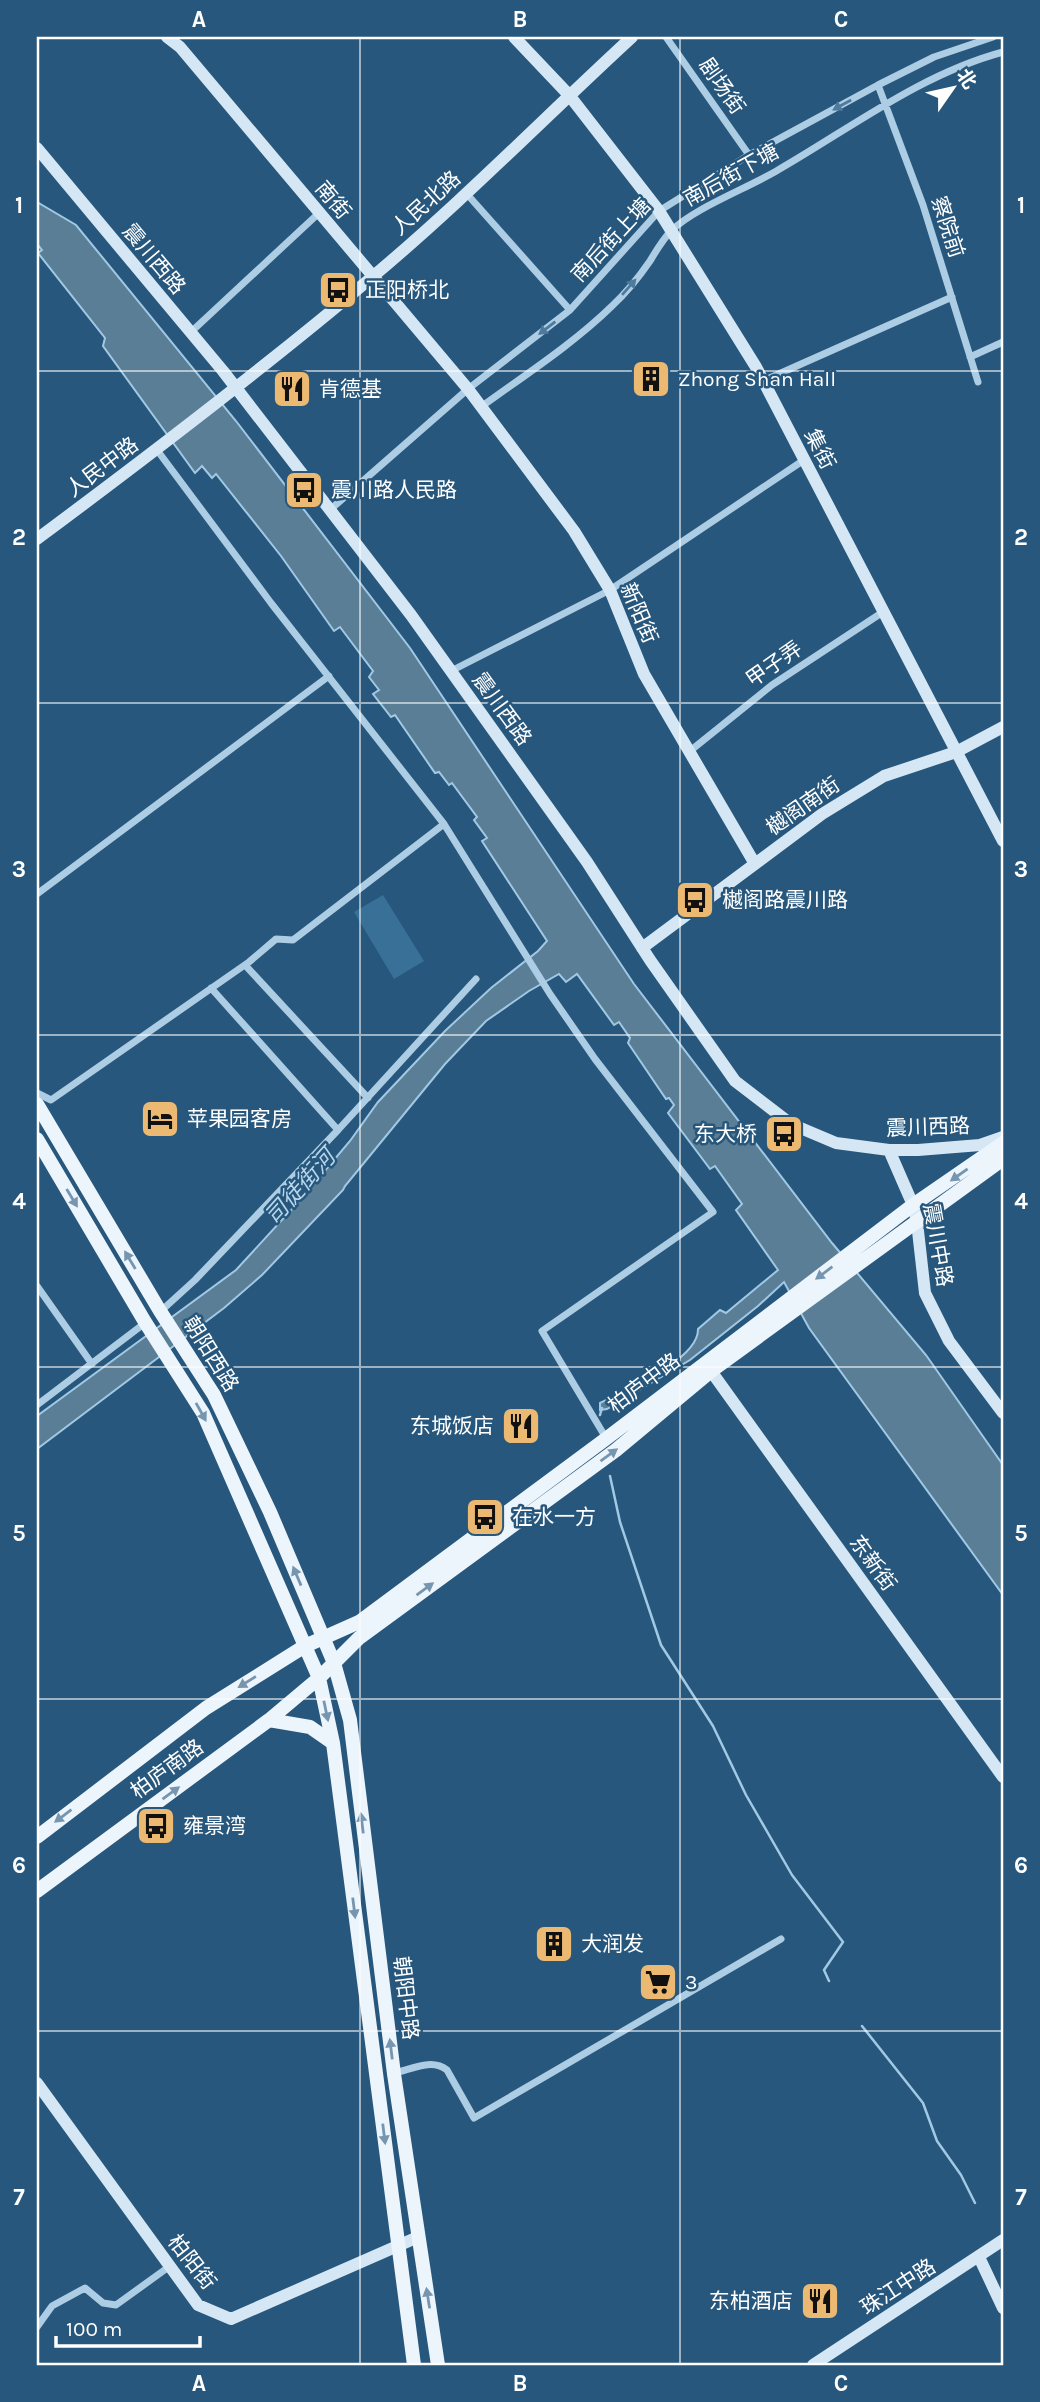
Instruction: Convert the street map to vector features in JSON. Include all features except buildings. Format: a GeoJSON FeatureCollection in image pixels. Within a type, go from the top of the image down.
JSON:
{"type":"FeatureCollection","features":[{"type":"Feature","properties":{"kind":"main road","name":"朝阳西路"},"geometry":{"type":"LineString","coordinates":[[37,1104],[214,1395],[270,1512],[324,1639]]}},
{"type":"Feature","properties":{"kind":"main road","name":"朝阳西路"},"geometry":{"type":"LineString","coordinates":[[37,1139],[203,1413],[305,1646]]}},
{"type":"Feature","properties":{"kind":"main road","name":"柏庐中路"},"geometry":{"type":"LineString","coordinates":[[319,1678],[359,1637],[616,1450],[878,1232],[1003,1143]]}},
{"type":"Feature","properties":{"kind":"main road","name":"柏庐中路"},"geometry":{"type":"LineString","coordinates":[[305,1646],[359,1622],[607,1438],[772,1320],[888,1245],[1003,1160]]}},
{"type":"Feature","properties":{"kind":"main road","name":"朝阳中路"},"geometry":{"type":"LineString","coordinates":[[324,1639],[334,1662],[350,1720],[394,2074],[438,2365]]}},
{"type":"Feature","properties":{"kind":"main road","name":"朝阳中路"},"geometry":{"type":"LineString","coordinates":[[305,1646],[319,1678],[333,1743],[414,2365]]}},
{"type":"Feature","properties":{"kind":"main road","name":"柏庐南路"},"geometry":{"type":"LineString","coordinates":[[37,1837],[206,1708],[305,1646]]}},
{"type":"Feature","properties":{"kind":"main road","name":"柏庐南路"},"geometry":{"type":"LineString","coordinates":[[37,1891],[269,1720],[319,1678]]}},
{"type":"Feature","properties":{"kind":"main road"},"geometry":{"type":"LineString","coordinates":[[269,1720],[310,1727],[333,1743]]}},
{"type":"Feature","properties":{"kind":"street","name":"南街"},"geometry":{"type":"LineString","coordinates":[[167,37],[180,47],[468,389]]}},
{"type":"Feature","properties":{"kind":"street","name":"集街"},"geometry":{"type":"LineString","coordinates":[[514,37],[569,95],[671,230],[763,382],[1003,841]]}},
{"type":"Feature","properties":{"kind":"street","name":"人民北路"},"geometry":{"type":"LineString","coordinates":[[236,388],[372,277],[632,37]]}},
{"type":"Feature","properties":{"kind":"street","name":"剧场街"},"geometry":{"type":"LineString","coordinates":[[666,37],[749,155]]}},
{"type":"Feature","properties":{"kind":"street","name":"南后街上塘"},"geometry":{"type":"LineString","coordinates":[[331,509],[468,389],[570,310],[659,211],[749,155],[878,85],[934,57],[993,37]]}},
{"type":"Feature","properties":{"kind":"street","name":"南后街下塘"},"geometry":{"type":"LineString","coordinates":[[481,407],[593,324],[641,274],[671,230],[887,106],[906,92],[969,62],[1003,52]]}},
{"type":"Feature","properties":{"kind":"street","name":"察院前"},"geometry":{"type":"LineString","coordinates":[[878,85],[923,205],[978,382]]}},
{"type":"Feature","properties":{"kind":"street","name":"震川西路"},"geometry":{"type":"LineString","coordinates":[[37,148],[191,332],[331,509],[587,862],[642,948],[735,1081],[791,1124],[836,1143],[888,1150],[980,1145],[1003,1137]]}},
{"type":"Feature","properties":{"kind":"street"},"geometry":{"type":"LineString","coordinates":[[466,193],[570,310]]}},
{"type":"Feature","properties":{"kind":"street"},"geometry":{"type":"LineString","coordinates":[[191,332],[318,213]]}},
{"type":"Feature","properties":{"kind":"street"},"geometry":{"type":"LineString","coordinates":[[763,382],[952,297]]}},
{"type":"Feature","properties":{"kind":"street"},"geometry":{"type":"LineString","coordinates":[[970,357],[1003,342]]}},
{"type":"Feature","properties":{"kind":"street","name":"人民中路"},"geometry":{"type":"LineString","coordinates":[[37,539],[236,388]]}},
{"type":"Feature","properties":{"kind":"street","name":"新阳街"},"geometry":{"type":"LineString","coordinates":[[468,389],[574,531],[610,590],[644,674],[755,864]]}},
{"type":"Feature","properties":{"kind":"street"},"geometry":{"type":"LineString","coordinates":[[156,450],[444,824],[550,994],[595,1059],[713,1212],[542,1331],[607,1438]]}},
{"type":"Feature","properties":{"kind":"street"},"geometry":{"type":"LineString","coordinates":[[451,671],[610,590],[804,460]]}},
{"type":"Feature","properties":{"kind":"street","name":"甲子弄"},"geometry":{"type":"LineString","coordinates":[[690,751],[772,685],[883,611]]}},
{"type":"Feature","properties":{"kind":"street"},"geometry":{"type":"LineString","coordinates":[[37,894],[328,676]]}},
{"type":"Feature","properties":{"kind":"street","name":"樾阁南街"},"geometry":{"type":"LineString","coordinates":[[642,948],[822,814],[884,776],[956,751],[1003,727]]}},
{"type":"Feature","properties":{"kind":"street"},"geometry":{"type":"LineString","coordinates":[[37,1093],[51,1100],[245,965],[276,939],[292,940],[444,824]]}},
{"type":"Feature","properties":{"kind":"street"},"geometry":{"type":"LineString","coordinates":[[245,965],[368,1098]]}},
{"type":"Feature","properties":{"kind":"street"},"geometry":{"type":"LineString","coordinates":[[163,1315],[477,979]]}},
{"type":"Feature","properties":{"kind":"street"},"geometry":{"type":"LineString","coordinates":[[211,988],[338,1130]]}},
{"type":"Feature","properties":{"kind":"street","name":"震川中路"},"geometry":{"type":"LineString","coordinates":[[888,1150],[913,1205],[925,1293],[949,1341],[1003,1413]]}},
{"type":"Feature","properties":{"kind":"street"},"geometry":{"type":"LineString","coordinates":[[37,1286],[92,1364]]}},
{"type":"Feature","properties":{"kind":"street"},"geometry":{"type":"LineString","coordinates":[[37,1405],[148,1326]]}},
{"type":"Feature","properties":{"kind":"street","name":"东新街"},"geometry":{"type":"LineString","coordinates":[[711,1371],[1003,1777]]}},
{"type":"Feature","properties":{"kind":"street"},"geometry":{"type":"LineString","coordinates":[[394,2074],[432,2063],[441,2065],[447,2070],[474,2118],[781,1939]]}},
{"type":"Feature","properties":{"kind":"street","name":"柏阳街"},"geometry":{"type":"LineString","coordinates":[[37,2083],[198,2305],[231,2319],[418,2237]]}},
{"type":"Feature","properties":{"kind":"street","name":"珠江中路"},"geometry":{"type":"LineString","coordinates":[[813,2365],[1003,2241]]}},
{"type":"Feature","properties":{"kind":"street"},"geometry":{"type":"LineString","coordinates":[[979,2257],[1003,2308]]}},
{"type":"Feature","properties":{"kind":"street"},"geometry":{"type":"LineString","coordinates":[[37,2327],[52,2306],[85,2288],[103,2303],[116,2305],[170,2266]]}},
{"type":"Feature","properties":{"kind":"shaded area"},"geometry":{"type":"Polygon","coordinates":[[[37,202],[76,225],[236,421],[410,648],[634,984],[832,1243],[926,1355],[1003,1465],[1003,1595],[809,1328],[784,1282],[690,1360],[607,1409],[600,1410],[600,1403],[674,1363],[695,1341],[698,1329],[720,1310],[726,1313],[778,1270],[736,1210],[742,1204],[715,1166],[710,1169],[668,1113],[674,1105],[669,1098],[666,1099],[628,1043],[630,1038],[619,1022],[614,1025],[577,974],[566,982],[559,974],[486,1021],[445,1064],[343,1190],[262,1275],[224,1308],[37,1449],[37,1416],[236,1270],[302,1198],[350,1141],[378,1102],[445,1031],[547,941],[482,841],[487,838],[474,820],[477,817],[452,783],[449,785],[439,772],[435,773],[395,715],[391,717],[373,694],[379,690],[369,677],[373,671],[340,627],[334,631],[281,556],[216,474],[212,478],[202,466],[195,473],[103,346],[105,338],[38,253],[42,250],[37,244],[37,202]]]}},
{"type":"Feature","properties":{"kind":"shaded area"},"geometry":{"type":"Polygon","coordinates":[[[383,895],[424,961],[394,979],[354,912],[383,895]]]}},
{"type":"Feature","properties":{"kind":"waterway"},"geometry":{"type":"LineString","coordinates":[[600,1415],[602,1408]]}},
{"type":"Feature","properties":{"kind":"waterway"},"geometry":{"type":"LineString","coordinates":[[610,1476],[620,1522],[661,1645],[713,1726],[746,1795],[792,1875],[843,1942],[824,1970],[829,1981]]}},
{"type":"Feature","properties":{"kind":"waterway"},"geometry":{"type":"LineString","coordinates":[[862,2026],[923,2103],[937,2141],[961,2175],[975,2203]]}},
{"type":"Feature","properties":{"kind":"place","name":"正阳桥北"},"geometry":{"type":"Point","coordinates":[338,290]}},
{"type":"Feature","properties":{"kind":"place","name":"Zhong Shan Hall"},"geometry":{"type":"Point","coordinates":[651,379]}},
{"type":"Feature","properties":{"kind":"place","name":"肯德基"},"geometry":{"type":"Point","coordinates":[292,389]}},
{"type":"Feature","properties":{"kind":"place","name":"震川路人民路"},"geometry":{"type":"Point","coordinates":[304,490]}},
{"type":"Feature","properties":{"kind":"place","name":"樾阁路震川路"},"geometry":{"type":"Point","coordinates":[695,900]}},
{"type":"Feature","properties":{"kind":"place","name":"苹果园客房"},"geometry":{"type":"Point","coordinates":[160,1119]}},
{"type":"Feature","properties":{"kind":"place","name":"东大桥"},"geometry":{"type":"Point","coordinates":[784,1134]}},
{"type":"Feature","properties":{"kind":"place","name":"东城饭店"},"geometry":{"type":"Point","coordinates":[521,1426]}},
{"type":"Feature","properties":{"kind":"place","name":"在水一方"},"geometry":{"type":"Point","coordinates":[485,1517]}},
{"type":"Feature","properties":{"kind":"place","name":"雍景湾"},"geometry":{"type":"Point","coordinates":[156,1826]}},
{"type":"Feature","properties":{"kind":"place","name":"大润发"},"geometry":{"type":"Point","coordinates":[554,1944]}},
{"type":"Feature","properties":{"kind":"place","name":"3"},"geometry":{"type":"Point","coordinates":[658,1982]}},
{"type":"Feature","properties":{"kind":"place","name":"东柏酒店"},"geometry":{"type":"Point","coordinates":[820,2301]}},
{"type":"Feature","properties":{"kind":"water label","name":"司徒街河"},"geometry":{"type":"Point","coordinates":[300,1187]}}]}
